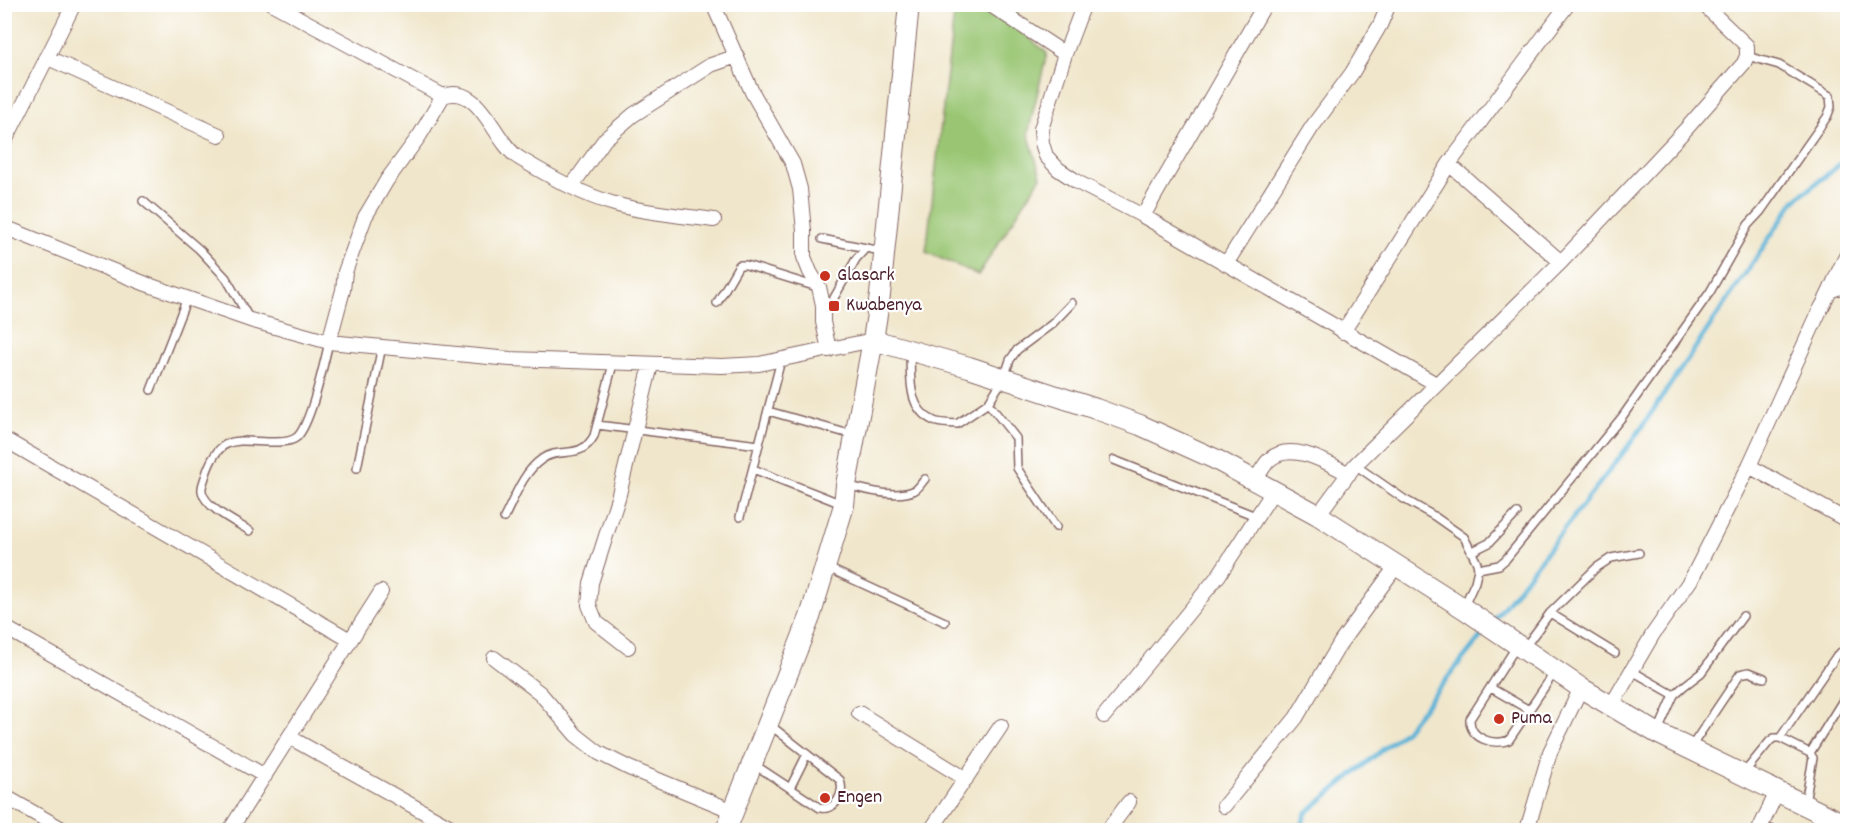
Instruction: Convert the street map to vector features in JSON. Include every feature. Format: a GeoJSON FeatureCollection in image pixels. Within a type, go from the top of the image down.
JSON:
{"type":"FeatureCollection","features":[{"type":"Feature","properties":{"kind":"main road"},"geometry":{"type":"LineString","coordinates":[[726,831],[810,617],[844,505],[873,340],[875,250],[909,4]]}},
{"type":"Feature","properties":{"kind":"main road"},"geometry":{"type":"LineString","coordinates":[[873,340],[1004,378],[1140,425],[1196,449],[1256,479],[1317,514],[1468,611],[1581,688],[1657,733],[1848,826]]}},
{"type":"Feature","properties":{"kind":"street"},"geometry":{"type":"LineString","coordinates":[[4,143],[74,4]]}},
{"type":"Feature","properties":{"kind":"street"},"geometry":{"type":"LineString","coordinates":[[273,4],[443,96]]}},
{"type":"Feature","properties":{"kind":"street"},"geometry":{"type":"LineString","coordinates":[[713,4],[752,92],[793,165],[800,189],[804,257],[819,287],[830,350]]}},
{"type":"Feature","properties":{"kind":"street"},"geometry":{"type":"LineString","coordinates":[[989,4],[1065,54]]}},
{"type":"Feature","properties":{"kind":"street"},"geometry":{"type":"LineString","coordinates":[[1084,4],[1041,129],[1046,156],[1058,169],[1436,384]]}},
{"type":"Feature","properties":{"kind":"street"},"geometry":{"type":"LineString","coordinates":[[1143,216],[1265,4]]}},
{"type":"Feature","properties":{"kind":"street"},"geometry":{"type":"LineString","coordinates":[[1226,264],[1312,127],[1352,73],[1380,25],[1389,4]]}},
{"type":"Feature","properties":{"kind":"street"},"geometry":{"type":"LineString","coordinates":[[1343,332],[1449,164],[1568,4]]}},
{"type":"Feature","properties":{"kind":"street"},"geometry":{"type":"LineString","coordinates":[[1317,514],[1352,469],[1561,262],[1688,128],[1744,63],[1747,56],[1747,45],[1703,4]]}},
{"type":"Feature","properties":{"kind":"street"},"geometry":{"type":"LineString","coordinates":[[571,187],[605,139],[633,116],[711,65],[736,56]]}},
{"type":"Feature","properties":{"kind":"street"},"geometry":{"type":"LineString","coordinates":[[46,57],[219,135]]}},
{"type":"Feature","properties":{"kind":"street"},"geometry":{"type":"LineString","coordinates":[[329,342],[343,290],[345,272],[365,217],[443,96],[452,93],[462,95],[474,103],[516,156],[571,187],[618,205],[714,220]]}},
{"type":"Feature","properties":{"kind":"street"},"geometry":{"type":"LineString","coordinates":[[1449,164],[1561,262]]}},
{"type":"Feature","properties":{"kind":"street"},"geometry":{"type":"LineString","coordinates":[[4,227],[57,250],[187,298],[250,320],[329,342],[510,359],[722,366],[759,364],[873,340]]}},
{"type":"Feature","properties":{"kind":"street"},"geometry":{"type":"LineString","coordinates":[[1611,706],[1653,634],[1692,578],[1749,466],[1848,253]]}},
{"type":"Feature","properties":{"kind":"street"},"geometry":{"type":"LineString","coordinates":[[1831,290],[1848,285]]}},
{"type":"Feature","properties":{"kind":"street"},"geometry":{"type":"LineString","coordinates":[[628,647],[596,622],[589,605],[591,583],[618,498],[651,365]]}},
{"type":"Feature","properties":{"kind":"street"},"geometry":{"type":"LineString","coordinates":[[4,439],[350,640]]}},
{"type":"Feature","properties":{"kind":"street"},"geometry":{"type":"LineString","coordinates":[[1256,479],[1270,459],[1287,453],[1309,453],[1352,469]]}},
{"type":"Feature","properties":{"kind":"street"},"geometry":{"type":"LineString","coordinates":[[1749,466],[1848,521]]}},
{"type":"Feature","properties":{"kind":"street"},"geometry":{"type":"LineString","coordinates":[[1104,716],[1219,575],[1274,490]]}},
{"type":"Feature","properties":{"kind":"street"},"geometry":{"type":"LineString","coordinates":[[1224,806],[1296,718],[1341,642],[1397,565]]}},
{"type":"Feature","properties":{"kind":"street"},"geometry":{"type":"LineString","coordinates":[[230,831],[381,592]]}},
{"type":"Feature","properties":{"kind":"street"},"geometry":{"type":"LineString","coordinates":[[4,627],[265,776]]}},
{"type":"Feature","properties":{"kind":"street"},"geometry":{"type":"LineString","coordinates":[[494,658],[540,693],[576,735],[600,753],[629,768],[733,811]]}},
{"type":"Feature","properties":{"kind":"street"},"geometry":{"type":"LineString","coordinates":[[1527,831],[1550,752],[1581,688]]}},
{"type":"Feature","properties":{"kind":"street"},"geometry":{"type":"LineString","coordinates":[[859,713],[966,778]]}},
{"type":"Feature","properties":{"kind":"street"},"geometry":{"type":"LineString","coordinates":[[931,831],[1001,726]]}},
{"type":"Feature","properties":{"kind":"street"},"geometry":{"type":"LineString","coordinates":[[289,737],[456,831]]}},
{"type":"Feature","properties":{"kind":"street"},"geometry":{"type":"LineString","coordinates":[[1765,829],[1777,792]]}},
{"type":"Feature","properties":{"kind":"street"},"geometry":{"type":"LineString","coordinates":[[4,796],[64,831]]}},
{"type":"Feature","properties":{"kind":"street"},"geometry":{"type":"LineString","coordinates":[[1108,831],[1128,802]]}},
{"type":"Feature","properties":{"kind":"lane"},"geometry":{"type":"LineString","coordinates":[[1478,569],[1499,565],[1506,559],[1615,426],[1710,292],[1748,225],[1761,211],[1827,117],[1831,107],[1830,96],[1779,65],[1747,56]]}},
{"type":"Feature","properties":{"kind":"lane"},"geometry":{"type":"LineString","coordinates":[[4,110],[18,116]]}},
{"type":"Feature","properties":{"kind":"lane"},"geometry":{"type":"LineString","coordinates":[[143,201],[200,250],[226,278],[250,320]]}},
{"type":"Feature","properties":{"kind":"lane"},"geometry":{"type":"LineString","coordinates":[[822,239],[875,250]]}},
{"type":"Feature","properties":{"kind":"lane"},"geometry":{"type":"LineString","coordinates":[[823,316],[856,259],[875,250]]}},
{"type":"Feature","properties":{"kind":"lane"},"geometry":{"type":"LineString","coordinates":[[717,303],[740,265],[819,287]]}},
{"type":"Feature","properties":{"kind":"lane"},"geometry":{"type":"LineString","coordinates":[[152,390],[187,298]]}},
{"type":"Feature","properties":{"kind":"lane"},"geometry":{"type":"LineString","coordinates":[[910,351],[912,398],[921,412],[935,422],[957,424],[988,403],[1004,378],[1007,366],[1017,350],[1052,324],[1072,303]]}},
{"type":"Feature","properties":{"kind":"lane"},"geometry":{"type":"LineString","coordinates":[[250,531],[204,499],[201,490],[211,460],[218,449],[227,442],[286,442],[297,436],[311,410],[329,342]]}},
{"type":"Feature","properties":{"kind":"lane"},"geometry":{"type":"LineString","coordinates":[[357,468],[382,346]]}},
{"type":"Feature","properties":{"kind":"lane"},"geometry":{"type":"LineString","coordinates":[[740,517],[781,360]]}},
{"type":"Feature","properties":{"kind":"lane"},"geometry":{"type":"LineString","coordinates":[[504,518],[528,472],[540,460],[552,453],[578,451],[588,446],[597,425],[613,363]]}},
{"type":"Feature","properties":{"kind":"lane"},"geometry":{"type":"LineString","coordinates":[[988,403],[1016,438],[1017,468],[1056,527]]}},
{"type":"Feature","properties":{"kind":"lane"},"geometry":{"type":"LineString","coordinates":[[768,411],[855,436]]}},
{"type":"Feature","properties":{"kind":"lane"},"geometry":{"type":"LineString","coordinates":[[597,425],[759,445]]}},
{"type":"Feature","properties":{"kind":"lane"},"geometry":{"type":"LineString","coordinates":[[1114,460],[1258,517]]}},
{"type":"Feature","properties":{"kind":"lane"},"geometry":{"type":"LineString","coordinates":[[753,469],[844,505]]}},
{"type":"Feature","properties":{"kind":"lane"},"geometry":{"type":"LineString","coordinates":[[1352,469],[1434,516],[1464,537],[1478,569],[1468,611]]}},
{"type":"Feature","properties":{"kind":"lane"},"geometry":{"type":"LineString","coordinates":[[846,485],[870,491],[899,493],[915,489],[925,478]]}},
{"type":"Feature","properties":{"kind":"lane"},"geometry":{"type":"LineString","coordinates":[[1471,552],[1489,543],[1517,513]]}},
{"type":"Feature","properties":{"kind":"lane"},"geometry":{"type":"LineString","coordinates":[[1556,671],[1509,740],[1493,743],[1473,733],[1470,720],[1491,687],[1514,643],[1550,613],[1596,568],[1611,558],[1640,554]]}},
{"type":"Feature","properties":{"kind":"lane"},"geometry":{"type":"LineString","coordinates":[[826,567],[945,622]]}},
{"type":"Feature","properties":{"kind":"lane"},"geometry":{"type":"LineString","coordinates":[[1550,613],[1615,653]]}},
{"type":"Feature","properties":{"kind":"lane"},"geometry":{"type":"LineString","coordinates":[[1657,733],[1674,695],[1701,673],[1743,616]]}},
{"type":"Feature","properties":{"kind":"lane"},"geometry":{"type":"LineString","coordinates":[[1780,738],[1837,655],[1841,652],[1848,653]]}},
{"type":"Feature","properties":{"kind":"lane"},"geometry":{"type":"LineString","coordinates":[[1632,671],[1674,695]]}},
{"type":"Feature","properties":{"kind":"lane"},"geometry":{"type":"LineString","coordinates":[[1690,749],[1740,674],[1749,672],[1764,678]]}},
{"type":"Feature","properties":{"kind":"lane"},"geometry":{"type":"LineString","coordinates":[[1491,687],[1529,710]]}},
{"type":"Feature","properties":{"kind":"lane"},"geometry":{"type":"LineString","coordinates":[[1804,806],[1813,765],[1810,753],[1848,692]]}},
{"type":"Feature","properties":{"kind":"lane"},"geometry":{"type":"LineString","coordinates":[[752,763],[820,808],[828,810],[833,807],[841,792],[840,780],[768,723]]}},
{"type":"Feature","properties":{"kind":"lane"},"geometry":{"type":"LineString","coordinates":[[1742,776],[1774,738],[1780,738],[1810,753]]}},
{"type":"Feature","properties":{"kind":"lane"},"geometry":{"type":"LineString","coordinates":[[790,788],[807,754]]}},
{"type":"Feature","properties":{"kind":"green space"},"geometry":{"type":"Polygon","coordinates":[[[955,5],[1016,5],[1021,31],[1047,53],[1028,133],[1041,177],[978,275],[926,252],[955,5]]]}},
{"type":"Feature","properties":{"kind":"waterway"},"geometry":{"type":"LineString","coordinates":[[1493,621],[1633,440],[1795,200],[1848,158]]}},
{"type":"Feature","properties":{"kind":"waterway"},"geometry":{"type":"LineString","coordinates":[[1300,830],[1306,813],[1405,731],[1486,630]]}},
{"type":"Feature","properties":{"kind":"place","name":"Glasark"},"geometry":{"type":"Point","coordinates":[825,276]}},
{"type":"Feature","properties":{"kind":"place","name":"Kwabenya"},"geometry":{"type":"Point","coordinates":[834,306]}},
{"type":"Feature","properties":{"kind":"place","name":"Puma"},"geometry":{"type":"Point","coordinates":[1499,719]}},
{"type":"Feature","properties":{"kind":"place","name":"Engen"},"geometry":{"type":"Point","coordinates":[825,798]}}]}
